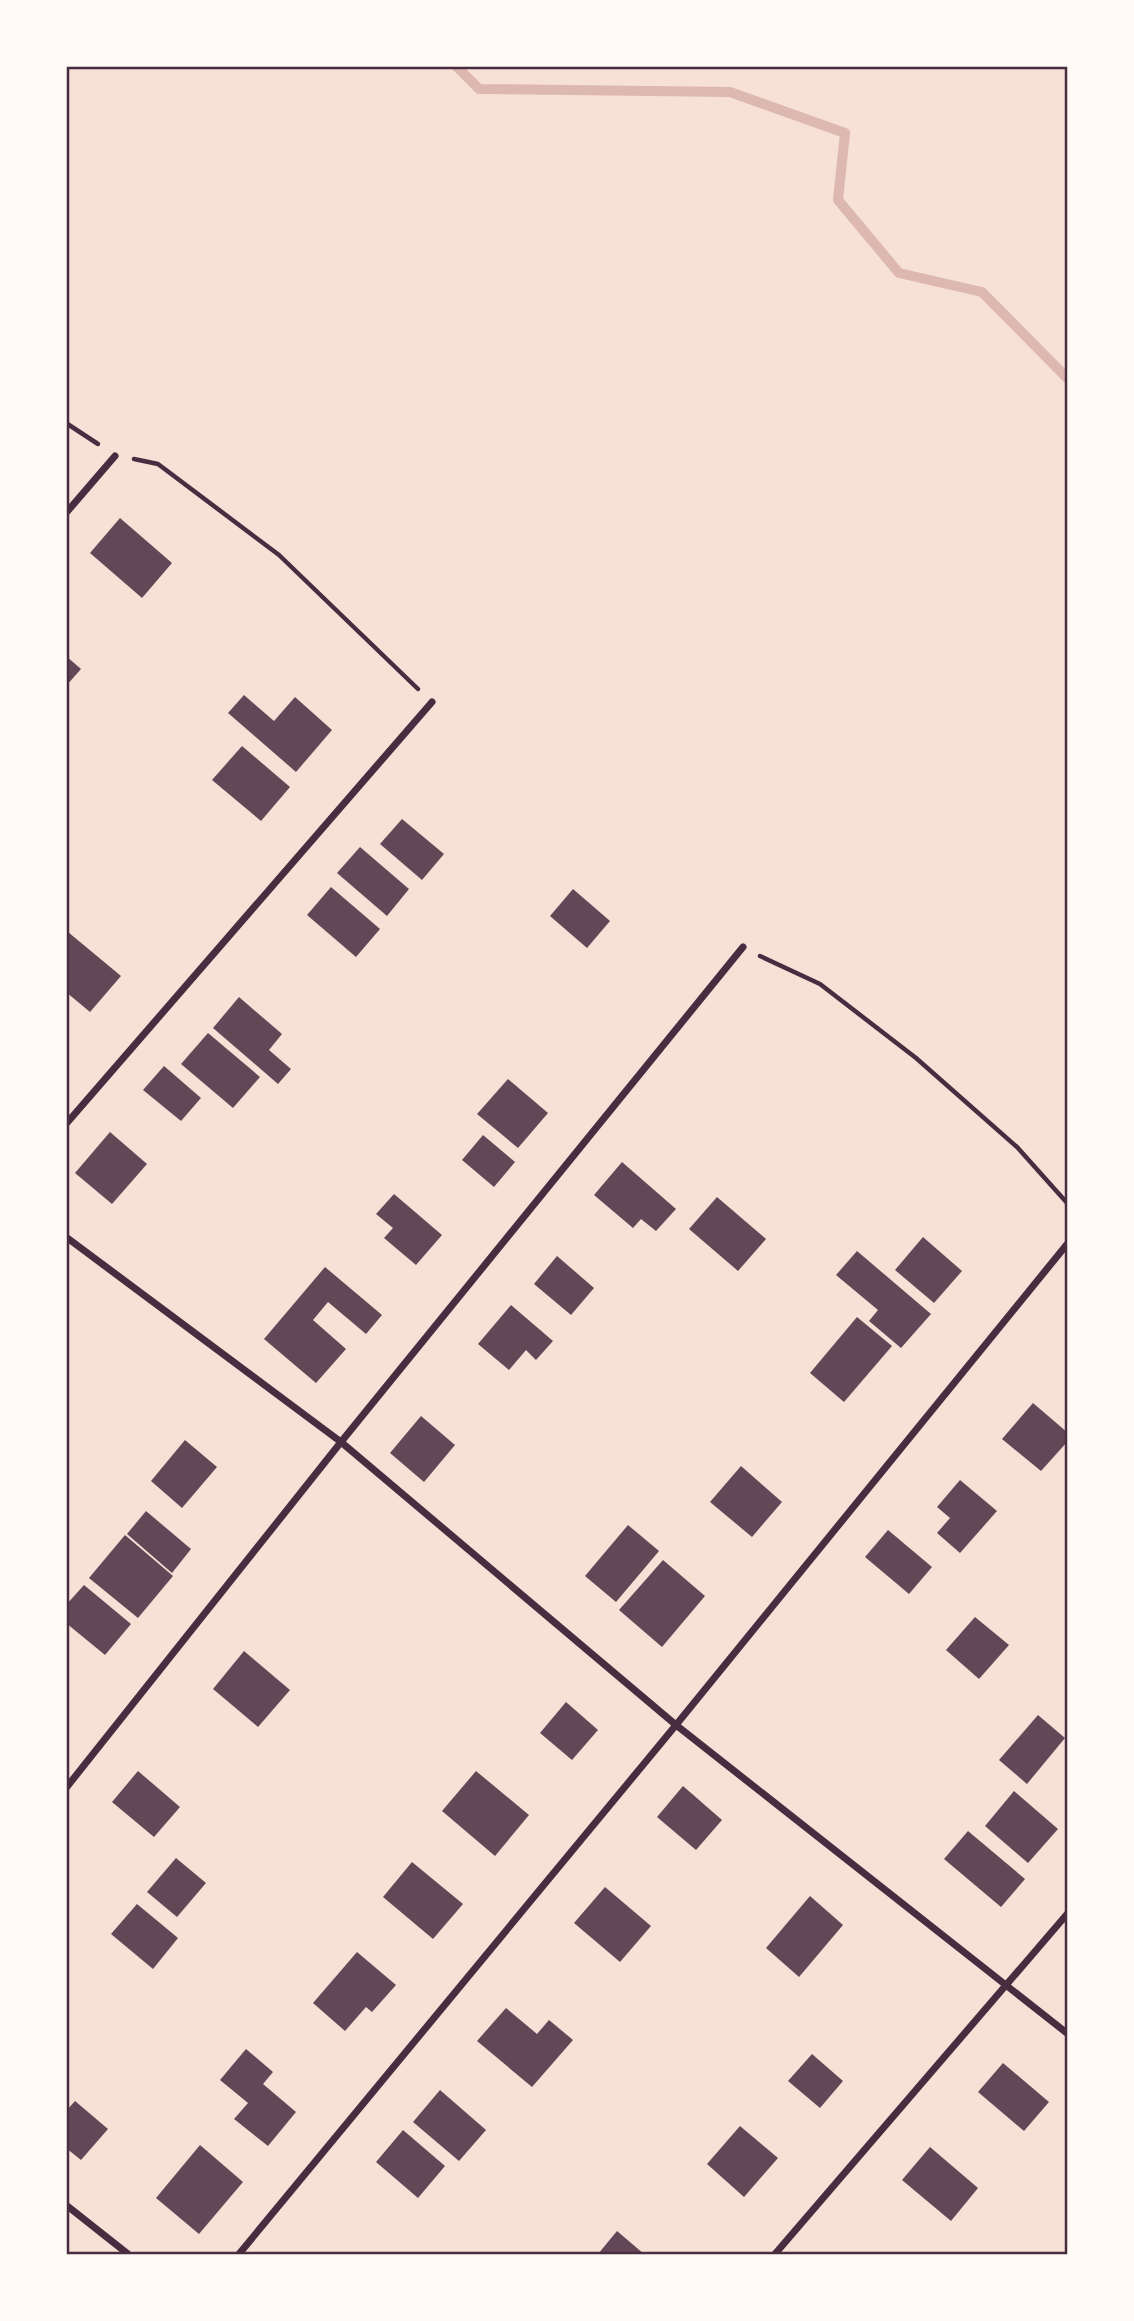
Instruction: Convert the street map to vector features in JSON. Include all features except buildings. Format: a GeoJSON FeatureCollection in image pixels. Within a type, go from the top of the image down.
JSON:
{"type":"FeatureCollection","features":[{"type":"Feature","properties":{"kind":"street"},"geometry":{"type":"LineString","coordinates":[[66,513],[115,456]]}},
{"type":"Feature","properties":{"kind":"street"},"geometry":{"type":"LineString","coordinates":[[66,1124],[432,702]]}},
{"type":"Feature","properties":{"kind":"street"},"geometry":{"type":"LineString","coordinates":[[66,1788],[341,1442],[743,947]]}},
{"type":"Feature","properties":{"kind":"street"},"geometry":{"type":"LineString","coordinates":[[66,1237],[341,1442],[676,1725],[1068,2034]]}},
{"type":"Feature","properties":{"kind":"street"},"geometry":{"type":"LineString","coordinates":[[239,2255],[676,1725],[1068,1243]]}},
{"type":"Feature","properties":{"kind":"street"},"geometry":{"type":"LineString","coordinates":[[775,2255],[1068,1913]]}},
{"type":"Feature","properties":{"kind":"street"},"geometry":{"type":"LineString","coordinates":[[66,2206],[128,2255]]}},
{"type":"Feature","properties":{"kind":"path"},"geometry":{"type":"LineString","coordinates":[[66,424],[115,456],[158,464],[279,555],[432,702]]}},
{"type":"Feature","properties":{"kind":"path"},"geometry":{"type":"LineString","coordinates":[[743,947],[820,984],[916,1059],[1017,1147],[1068,1204]]}},
{"type":"Feature","properties":{"kind":"waterway"},"geometry":{"type":"LineString","coordinates":[[456,66],[479,89],[730,92],[845,133],[838,200],[899,273],[982,292],[1068,379]]}}]}
